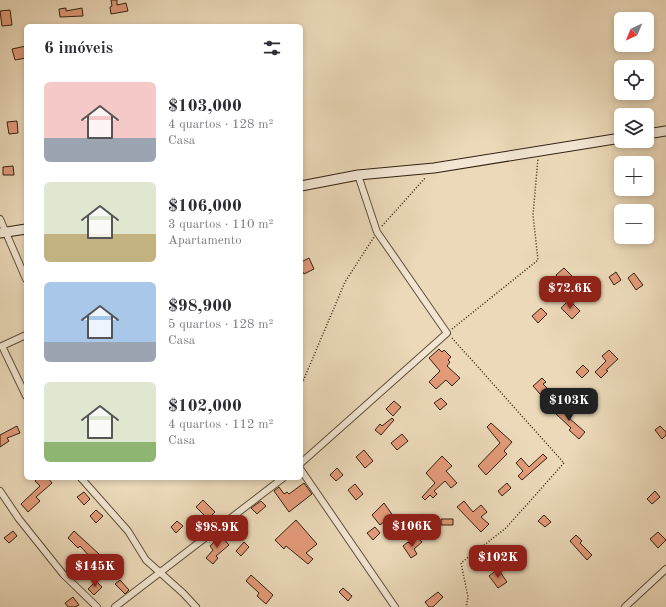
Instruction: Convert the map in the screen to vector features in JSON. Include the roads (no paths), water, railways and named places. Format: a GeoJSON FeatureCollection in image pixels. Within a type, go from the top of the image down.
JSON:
{"type":"FeatureCollection","features":[{"type":"Feature","properties":{"kind":"street"},"geometry":{"type":"LineString","coordinates":[[654,133],[666,131]]}},
{"type":"Feature","properties":{"kind":"street"},"geometry":{"type":"LineString","coordinates":[[303,186],[358,175],[434,168],[614,139]]}},
{"type":"Feature","properties":{"kind":"street"},"geometry":{"type":"LineString","coordinates":[[303,461],[447,333],[377,232],[358,175]]}},
{"type":"Feature","properties":{"kind":"street"},"geometry":{"type":"LineString","coordinates":[[0,219],[2,233],[24,275]]}},
{"type":"Feature","properties":{"kind":"street"},"geometry":{"type":"LineString","coordinates":[[2,233],[24,229]]}},
{"type":"Feature","properties":{"kind":"street"},"geometry":{"type":"LineString","coordinates":[[24,336],[1,346],[24,392]]}},
{"type":"Feature","properties":{"kind":"street"},"geometry":{"type":"LineString","coordinates":[[303,473],[394,607]]}},
{"type":"Feature","properties":{"kind":"street"},"geometry":{"type":"LineString","coordinates":[[83,480],[128,531],[146,560],[196,607]]}},
{"type":"Feature","properties":{"kind":"street"},"geometry":{"type":"LineString","coordinates":[[115,607],[280,480]]}},
{"type":"Feature","properties":{"kind":"street"},"geometry":{"type":"LineString","coordinates":[[0,491],[19,519],[63,574],[98,607]]}},
{"type":"Feature","properties":{"kind":"street"},"geometry":{"type":"LineString","coordinates":[[625,607],[666,569]]}}]}
